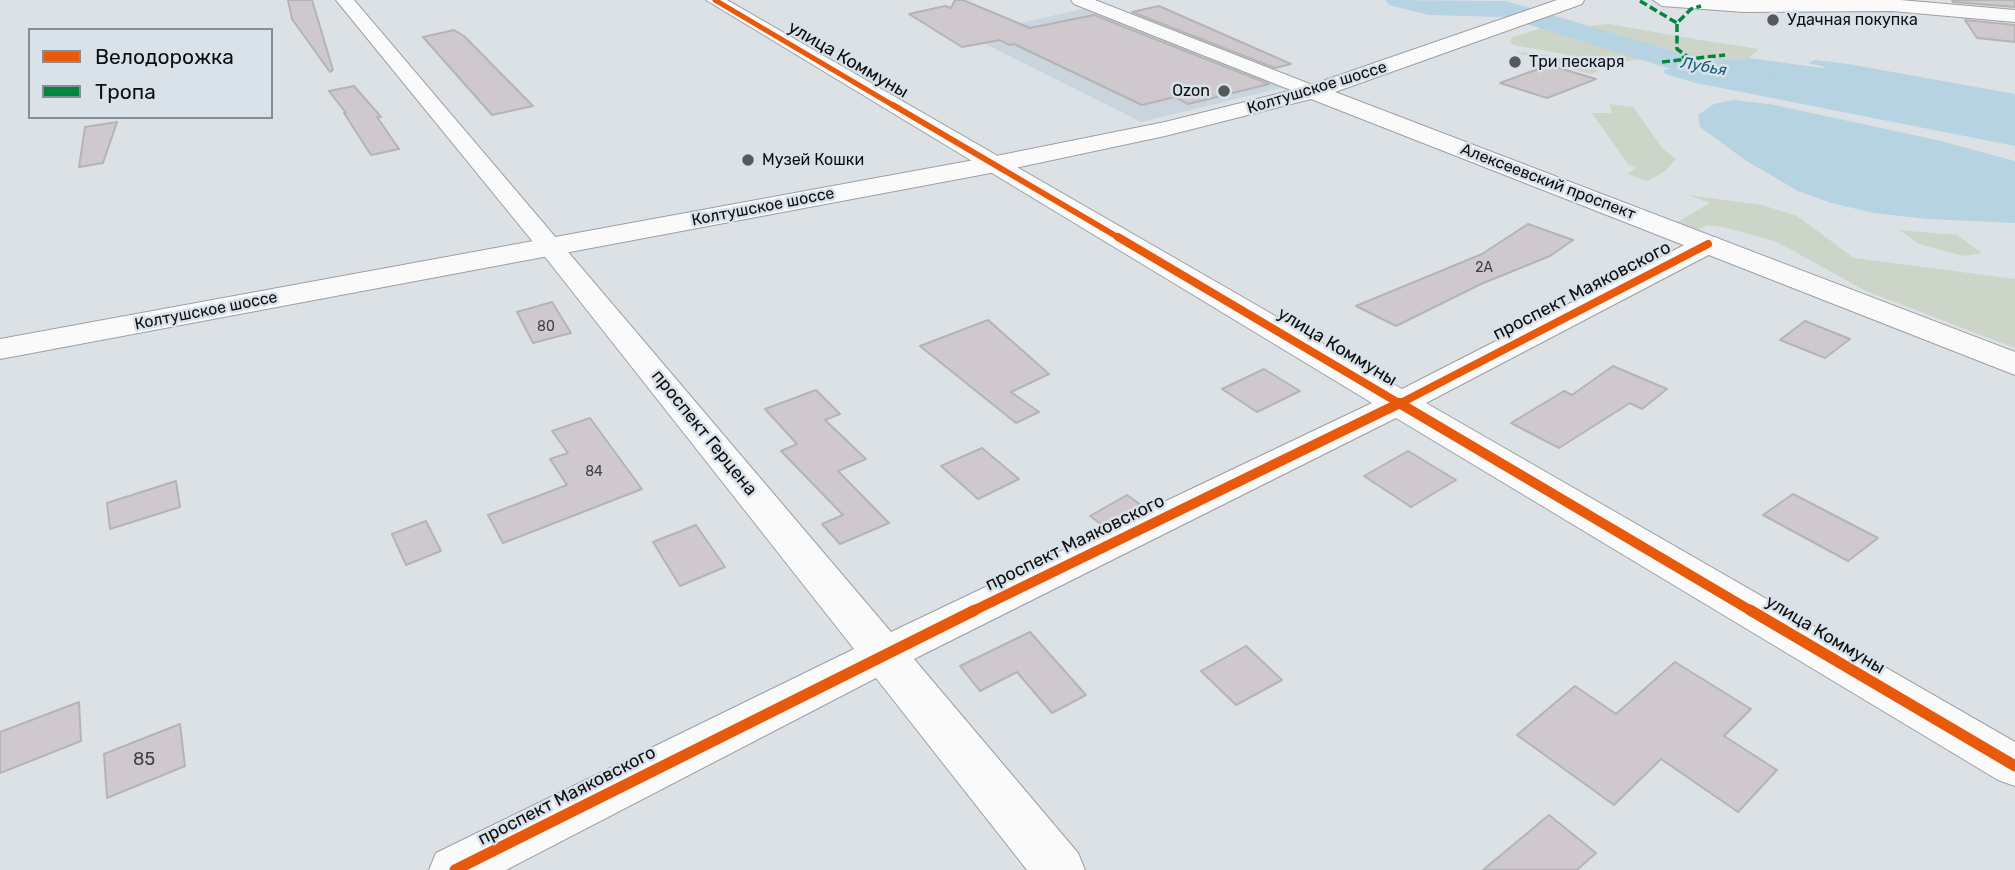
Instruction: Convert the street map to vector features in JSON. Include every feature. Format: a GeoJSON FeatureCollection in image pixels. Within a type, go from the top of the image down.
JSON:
{"type":"FeatureCollection","features":[{"type":"Feature","properties":{"kind":"main road"},"geometry":{"type":"LineString","coordinates":[[1551,10],[1575,0]]}},
{"type":"Feature","properties":{"kind":"main road"},"geometry":{"type":"LineString","coordinates":[[1551,10],[1595,0]]}},
{"type":"Feature","properties":{"kind":"main road"},"geometry":{"type":"LineString","coordinates":[[1662,0],[1744,6],[1892,5],[2015,16]]}},
{"type":"Feature","properties":{"kind":"main road","name":"Колтушское шоссе"},"geometry":{"type":"LineString","coordinates":[[0,349],[996,164],[1198,122],[1312,92],[1551,10]]}},
{"type":"Feature","properties":{"kind":"main road","name":"Алексеевский проспект"},"geometry":{"type":"LineString","coordinates":[[1312,92],[2015,364]]}},
{"type":"Feature","properties":{"kind":"street","name":"проспект Герцена"},"geometry":{"type":"LineString","coordinates":[[345,0],[551,247],[1059,870]]}},
{"type":"Feature","properties":{"kind":"street","name":"улица Коммуны"},"geometry":{"type":"LineString","coordinates":[[715,0],[2015,766]]}},
{"type":"Feature","properties":{"kind":"street","name":"Алексеевский проспект"},"geometry":{"type":"LineString","coordinates":[[1080,0],[1312,92]]}},
{"type":"Feature","properties":{"kind":"street","name":"проспект Маяковского"},"geometry":{"type":"LineString","coordinates":[[455,870],[884,654],[1400,403],[1708,244]]}},
{"type":"Feature","properties":{"kind":"shaded area"},"geometry":{"type":"Polygon","coordinates":[[[1091,7],[1285,87],[1141,122],[967,35],[1091,7]]]}},
{"type":"Feature","properties":{"kind":"shaded area"},"geometry":{"type":"Polygon","coordinates":[[[1609,24],[1759,49],[1749,58],[1707,61],[1581,27],[1609,24]]]}},
{"type":"Feature","properties":{"kind":"shaded area"},"geometry":{"type":"Polygon","coordinates":[[[1541,28],[1551,28],[1651,58],[1612,63],[1513,45],[1510,41],[1513,37],[1541,28]]]}},
{"type":"Feature","properties":{"kind":"shaded area"},"geometry":{"type":"Polygon","coordinates":[[[1515,52],[1536,53],[1583,63],[1599,71],[1590,74],[1515,52]]]}},
{"type":"Feature","properties":{"kind":"shaded area"},"geometry":{"type":"Polygon","coordinates":[[[1609,104],[1633,107],[1663,149],[1676,159],[1665,171],[1648,181],[1627,174],[1636,168],[1628,164],[1592,113],[1612,113],[1609,104]]]}},
{"type":"Feature","properties":{"kind":"shaded area"},"geometry":{"type":"Polygon","coordinates":[[[1688,195],[1762,205],[1797,216],[1854,258],[2015,279],[2015,348],[1866,291],[1777,242],[1727,228],[1708,225],[1692,232],[1672,225],[1710,203],[1688,195]]]}},
{"type":"Feature","properties":{"kind":"shaded area"},"geometry":{"type":"Polygon","coordinates":[[[1899,230],[1957,235],[1982,253],[1964,256],[1919,244],[1899,230]]]}},
{"type":"Feature","properties":{"kind":"water"},"geometry":{"type":"Polygon","coordinates":[[[1749,58],[1822,68],[1826,67],[1808,63],[1815,60],[1848,64],[2015,94],[2015,146],[1696,83],[1665,74],[1664,70],[1707,61],[1749,58]]]}},
{"type":"Feature","properties":{"kind":"water"},"geometry":{"type":"Polygon","coordinates":[[[1733,100],[1770,104],[1941,141],[2015,161],[2015,223],[1928,219],[1874,213],[1831,203],[1798,191],[1745,160],[1700,127],[1698,115],[1714,104],[1733,100]]]}},
{"type":"Feature","properties":{"kind":"building"},"geometry":{"type":"Polygon","coordinates":[[[288,0],[312,0],[333,70],[330,72],[292,19],[288,0]]]}},
{"type":"Feature","properties":{"kind":"building"},"geometry":{"type":"Polygon","coordinates":[[[955,0],[963,0],[1030,28],[1094,15],[1269,84],[1188,104],[1175,97],[1142,105],[1014,44],[1009,45],[1000,40],[962,47],[909,14],[945,6],[951,8],[955,0]]]}},
{"type":"Feature","properties":{"kind":"building"},"geometry":{"type":"Polygon","coordinates":[[[1952,0],[2015,0],[2015,7],[1953,2],[1952,0]]]}},
{"type":"Feature","properties":{"kind":"building"},"geometry":{"type":"Polygon","coordinates":[[[1159,6],[1291,64],[1275,68],[1132,12],[1159,6]]]}},
{"type":"Feature","properties":{"kind":"building"},"geometry":{"type":"Polygon","coordinates":[[[1965,20],[2015,25],[2015,42],[1977,38],[1965,20]]]}},
{"type":"Feature","properties":{"kind":"building"},"geometry":{"type":"Polygon","coordinates":[[[454,30],[464,36],[533,106],[492,115],[423,37],[454,30]]]}},
{"type":"Feature","properties":{"kind":"building"},"geometry":{"type":"Polygon","coordinates":[[[1549,65],[1596,79],[1547,98],[1500,83],[1549,65]]]}},
{"type":"Feature","properties":{"kind":"building"},"geometry":{"type":"Polygon","coordinates":[[[354,86],[381,117],[377,117],[399,149],[371,155],[346,113],[329,91],[354,86]]]}},
{"type":"Feature","properties":{"kind":"building"},"geometry":{"type":"Polygon","coordinates":[[[117,122],[103,163],[79,167],[85,127],[117,122]]]}},
{"type":"Feature","properties":{"kind":"building"},"geometry":{"type":"Polygon","coordinates":[[[1528,224],[1573,240],[1550,256],[1481,284],[1396,326],[1356,306],[1482,254],[1528,224]]]}},
{"type":"Feature","properties":{"kind":"building"},"geometry":{"type":"Polygon","coordinates":[[[552,302],[571,333],[533,343],[517,312],[552,302]]]}},
{"type":"Feature","properties":{"kind":"building"},"geometry":{"type":"Polygon","coordinates":[[[988,320],[1049,374],[1011,392],[1039,412],[1016,423],[920,346],[988,320]]]}},
{"type":"Feature","properties":{"kind":"building"},"geometry":{"type":"Polygon","coordinates":[[[1805,321],[1850,339],[1825,358],[1780,340],[1805,321]]]}},
{"type":"Feature","properties":{"kind":"building"},"geometry":{"type":"Polygon","coordinates":[[[1613,366],[1667,389],[1642,409],[1630,403],[1559,448],[1511,423],[1564,391],[1572,395],[1613,366]]]}},
{"type":"Feature","properties":{"kind":"building"},"geometry":{"type":"Polygon","coordinates":[[[1264,369],[1300,391],[1257,412],[1222,389],[1264,369]]]}},
{"type":"Feature","properties":{"kind":"building"},"geometry":{"type":"Polygon","coordinates":[[[816,390],[840,414],[825,420],[866,459],[838,471],[889,523],[840,544],[822,524],[843,515],[781,451],[797,444],[765,409],[816,390]]]}},
{"type":"Feature","properties":{"kind":"building"},"geometry":{"type":"Polygon","coordinates":[[[590,418],[642,489],[503,543],[488,515],[567,485],[550,459],[568,453],[552,431],[590,418]]]}},
{"type":"Feature","properties":{"kind":"building"},"geometry":{"type":"Polygon","coordinates":[[[982,448],[1019,479],[978,499],[941,466],[982,448]]]}},
{"type":"Feature","properties":{"kind":"building"},"geometry":{"type":"Polygon","coordinates":[[[1408,451],[1456,480],[1411,507],[1364,476],[1408,451]]]}},
{"type":"Feature","properties":{"kind":"building"},"geometry":{"type":"Polygon","coordinates":[[[176,481],[180,507],[110,529],[107,503],[176,481]]]}},
{"type":"Feature","properties":{"kind":"building"},"geometry":{"type":"Polygon","coordinates":[[[1793,494],[1878,538],[1848,561],[1763,515],[1793,494]]]}},
{"type":"Feature","properties":{"kind":"building"},"geometry":{"type":"Polygon","coordinates":[[[1127,495],[1145,508],[1105,527],[1090,516],[1127,495]]]}},
{"type":"Feature","properties":{"kind":"building"},"geometry":{"type":"Polygon","coordinates":[[[426,521],[441,551],[406,565],[392,534],[426,521]]]}},
{"type":"Feature","properties":{"kind":"building"},"geometry":{"type":"Polygon","coordinates":[[[696,525],[725,567],[680,586],[653,542],[696,525]]]}},
{"type":"Feature","properties":{"kind":"building"},"geometry":{"type":"Polygon","coordinates":[[[1030,632],[1086,695],[1052,713],[1017,672],[980,691],[960,666],[1030,632]]]}},
{"type":"Feature","properties":{"kind":"building"},"geometry":{"type":"Polygon","coordinates":[[[1246,646],[1282,680],[1236,705],[1201,671],[1246,646]]]}},
{"type":"Feature","properties":{"kind":"building"},"geometry":{"type":"Polygon","coordinates":[[[1675,662],[1751,709],[1724,736],[1777,770],[1738,812],[1661,759],[1614,805],[1517,735],[1575,686],[1616,714],[1675,662]]]}},
{"type":"Feature","properties":{"kind":"building"},"geometry":{"type":"Polygon","coordinates":[[[79,702],[81,741],[0,773],[0,732],[79,702]]]}},
{"type":"Feature","properties":{"kind":"building"},"geometry":{"type":"Polygon","coordinates":[[[180,724],[185,766],[107,798],[104,754],[180,724]]]}},
{"type":"Feature","properties":{"kind":"building"},"geometry":{"type":"Polygon","coordinates":[[[1549,815],[1596,853],[1577,870],[1483,870],[1549,815]]]}},
{"type":"Feature","properties":{"kind":"waterway","name":"Лубья"},"geometry":{"type":"LineString","coordinates":[[1398,0],[1429,7],[1506,9],[1687,65],[1759,76]]}},
{"type":"Feature","properties":{"kind":"marked path"},"geometry":{"type":"LineString","coordinates":[[1640,1],[1677,23]]}},
{"type":"Feature","properties":{"kind":"marked path"},"geometry":{"type":"LineString","coordinates":[[1682,58],[1687,56],[1677,49],[1677,23],[1691,9],[1701,6]]}},
{"type":"Feature","properties":{"kind":"marked path"},"geometry":{"type":"LineString","coordinates":[[1662,62],[1725,55]]}},
{"type":"Feature","properties":{"kind":"cycle path"},"geometry":{"type":"LineString","coordinates":[[715,0],[2015,766]]}},
{"type":"Feature","properties":{"kind":"cycle path"},"geometry":{"type":"LineString","coordinates":[[455,870],[884,654],[1400,403],[1708,244]]}},
{"type":"Feature","properties":{"kind":"place","name":"Удачная покупка"},"geometry":{"type":"Point","coordinates":[1773,20]}},
{"type":"Feature","properties":{"kind":"place","name":"Три пескаря"},"geometry":{"type":"Point","coordinates":[1515,62]}},
{"type":"Feature","properties":{"kind":"place","name":"Ozon"},"geometry":{"type":"Point","coordinates":[1224,91]}},
{"type":"Feature","properties":{"kind":"place","name":"Музей Кошки"},"geometry":{"type":"Point","coordinates":[748,160]}}]}
